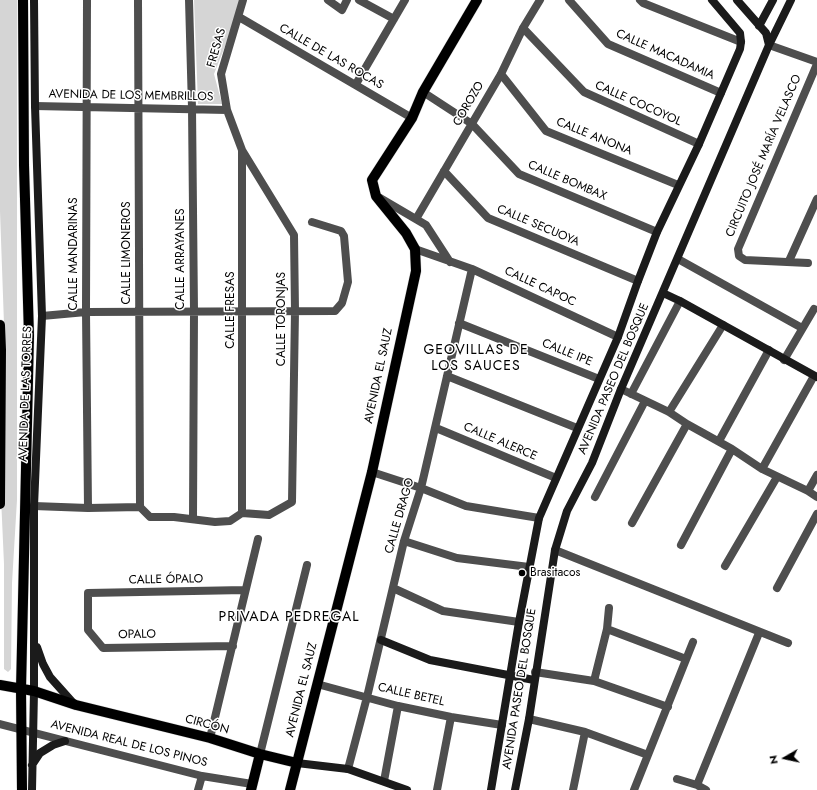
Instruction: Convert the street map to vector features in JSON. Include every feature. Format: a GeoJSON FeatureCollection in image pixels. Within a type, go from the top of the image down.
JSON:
{"type":"FeatureCollection","features":[{"type":"Feature","properties":{"kind":"main road","name":"AVENIDA DE LAS TORRES"},"geometry":{"type":"LineString","coordinates":[[22,790],[21,689],[29,336],[24,165],[23,0]]}},
{"type":"Feature","properties":{"kind":"main road","name":"AVENIDA DE LAS TORRES"},"geometry":{"type":"LineString","coordinates":[[32,790],[34,691],[34,506],[42,316],[35,106],[34,0]]}},
{"type":"Feature","properties":{"kind":"main road"},"geometry":{"type":"LineString","coordinates":[[376,196],[372,180],[412,118],[423,92],[477,0]]}},
{"type":"Feature","properties":{"kind":"main road"},"geometry":{"type":"LineString","coordinates":[[712,0],[740,33],[741,42]]}},
{"type":"Feature","properties":{"kind":"main road"},"geometry":{"type":"LineString","coordinates":[[737,0],[766,33],[769,45]]}},
{"type":"Feature","properties":{"kind":"main road"},"geometry":{"type":"LineString","coordinates":[[759,26],[772,0]]}},
{"type":"Feature","properties":{"kind":"main road","name":"AVENIDA PASEO DEL BOSQUE"},"geometry":{"type":"LineString","coordinates":[[515,790],[529,719],[555,550],[567,511],[592,463],[621,389],[769,45],[791,0]]}},
{"type":"Feature","properties":{"kind":"main road","name":"AVENIDA PASEO DEL BOSQUE"},"geometry":{"type":"LineString","coordinates":[[491,790],[519,622],[539,518],[618,336],[657,232],[678,185],[699,144],[740,49],[741,42]]}},
{"type":"Feature","properties":{"kind":"main road","name":"AVENIDA EL SAUZ"},"geometry":{"type":"LineString","coordinates":[[290,790],[372,472],[416,271],[415,249],[406,233],[376,196]]}},
{"type":"Feature","properties":{"kind":"main road"},"geometry":{"type":"LineString","coordinates":[[663,293],[816,377]]}},
{"type":"Feature","properties":{"kind":"main road","name":"AVENIDA DE LAS TORRES"},"geometry":{"type":"LineString","coordinates":[[0,326],[0,504]]}},
{"type":"Feature","properties":{"kind":"main road"},"geometry":{"type":"LineString","coordinates":[[34,639],[43,664],[50,677],[76,705]]}},
{"type":"Feature","properties":{"kind":"main road"},"geometry":{"type":"LineString","coordinates":[[381,640],[430,660],[510,676],[535,676]]}},
{"type":"Feature","properties":{"kind":"main road","name":"CIRCÓN"},"geometry":{"type":"LineString","coordinates":[[0,685],[34,691],[76,705],[210,738],[260,754],[297,763],[348,769],[407,790]]}},
{"type":"Feature","properties":{"kind":"main road"},"geometry":{"type":"LineString","coordinates":[[32,765],[40,753],[52,745],[65,741]]}},
{"type":"Feature","properties":{"kind":"main road"},"geometry":{"type":"LineString","coordinates":[[252,787],[260,754]]}},
{"type":"Feature","properties":{"kind":"street","name":"CALLE MANDARINAS"},"geometry":{"type":"LineString","coordinates":[[87,0],[86,312],[88,508]]}},
{"type":"Feature","properties":{"kind":"street","name":"CALLE LIMONEROS"},"geometry":{"type":"LineString","coordinates":[[138,0],[140,507]]}},
{"type":"Feature","properties":{"kind":"street","name":"CALLE ARRAYANES"},"geometry":{"type":"LineString","coordinates":[[189,0],[192,108],[194,311],[192,519]]}},
{"type":"Feature","properties":{"kind":"street","name":"FRESAS"},"geometry":{"type":"LineString","coordinates":[[227,110],[222,74],[243,0]]}},
{"type":"Feature","properties":{"kind":"street"},"geometry":{"type":"LineString","coordinates":[[328,0],[342,10],[347,0]]}},
{"type":"Feature","properties":{"kind":"street"},"geometry":{"type":"LineString","coordinates":[[359,0],[394,19]]}},
{"type":"Feature","properties":{"kind":"street"},"geometry":{"type":"LineString","coordinates":[[356,84],[405,0]]}},
{"type":"Feature","properties":{"kind":"street","name":"COROZO"},"geometry":{"type":"LineString","coordinates":[[416,219],[472,124],[500,74],[523,28],[540,0]]}},
{"type":"Feature","properties":{"kind":"street","name":"CALLE MACADAMIA"},"geometry":{"type":"LineString","coordinates":[[569,0],[608,44],[721,93]]}},
{"type":"Feature","properties":{"kind":"street"},"geometry":{"type":"LineString","coordinates":[[640,0],[643,3],[741,42]]}},
{"type":"Feature","properties":{"kind":"street","name":"CALLE DE LAS ROCAS"},"geometry":{"type":"LineString","coordinates":[[239,17],[412,118]]}},
{"type":"Feature","properties":{"kind":"street","name":"CALLE COCOYOL"},"geometry":{"type":"LineString","coordinates":[[523,28],[584,92],[699,144]]}},
{"type":"Feature","properties":{"kind":"street","name":"CIRCUITO JOSÉ MARÍA VELASCO"},"geometry":{"type":"LineString","coordinates":[[769,45],[817,63],[738,249],[739,256],[745,260],[808,263]]}},
{"type":"Feature","properties":{"kind":"street","name":"CALLE ANONA"},"geometry":{"type":"LineString","coordinates":[[500,74],[546,131],[678,185]]}},
{"type":"Feature","properties":{"kind":"street","name":"CALLE BOMBAX"},"geometry":{"type":"LineString","coordinates":[[423,92],[472,124],[519,174],[657,232]]}},
{"type":"Feature","properties":{"kind":"street","name":"AVENIDA DE LOS MEMBRILLOS"},"geometry":{"type":"LineString","coordinates":[[35,106],[192,108],[227,110]]}},
{"type":"Feature","properties":{"kind":"street","name":"CALLE FRESAS"},"geometry":{"type":"LineString","coordinates":[[227,110],[242,150],[242,513]]}},
{"type":"Feature","properties":{"kind":"street","name":"CALLE TORONJAS"},"geometry":{"type":"LineString","coordinates":[[242,150],[294,235],[295,311],[292,502],[269,515],[242,513]]}},
{"type":"Feature","properties":{"kind":"street","name":"CALLE SECUOYA"},"geometry":{"type":"LineString","coordinates":[[444,171],[488,218],[638,281]]}},
{"type":"Feature","properties":{"kind":"street"},"geometry":{"type":"LineString","coordinates":[[376,196],[426,225],[450,262]]}},
{"type":"Feature","properties":{"kind":"street"},"geometry":{"type":"LineString","coordinates":[[789,261],[817,199]]}},
{"type":"Feature","properties":{"kind":"street"},"geometry":{"type":"LineString","coordinates":[[42,316],[86,312],[243,312],[335,310],[342,302],[348,282],[344,236],[341,231],[312,222]]}},
{"type":"Feature","properties":{"kind":"street","name":"CALLE CAPOC"},"geometry":{"type":"LineString","coordinates":[[415,249],[472,269],[618,336]]}},
{"type":"Feature","properties":{"kind":"street"},"geometry":{"type":"LineString","coordinates":[[678,259],[802,328]]}},
{"type":"Feature","properties":{"kind":"street","name":"CALLE DRAGO"},"geometry":{"type":"LineString","coordinates":[[348,769],[368,697],[404,541],[421,488],[436,428],[472,269]]}},
{"type":"Feature","properties":{"kind":"street"},"geometry":{"type":"LineString","coordinates":[[631,394],[680,301]]}},
{"type":"Feature","properties":{"kind":"street"},"geometry":{"type":"LineString","coordinates":[[784,360],[814,309]]}},
{"type":"Feature","properties":{"kind":"street","name":"CALLE IPE"},"geometry":{"type":"LineString","coordinates":[[459,323],[600,379]]}},
{"type":"Feature","properties":{"kind":"street"},"geometry":{"type":"LineString","coordinates":[[669,412],[723,325]]}},
{"type":"Feature","properties":{"kind":"street"},"geometry":{"type":"LineString","coordinates":[[719,441],[769,350]]}},
{"type":"Feature","properties":{"kind":"street"},"geometry":{"type":"LineString","coordinates":[[447,376],[578,428]]}},
{"type":"Feature","properties":{"kind":"street"},"geometry":{"type":"LineString","coordinates":[[762,469],[816,377]]}},
{"type":"Feature","properties":{"kind":"street"},"geometry":{"type":"LineString","coordinates":[[621,389],[669,412],[686,424],[719,441],[762,469],[808,491],[817,497]]}},
{"type":"Feature","properties":{"kind":"street"},"geometry":{"type":"LineString","coordinates":[[594,497],[645,401]]}},
{"type":"Feature","properties":{"kind":"street"},"geometry":{"type":"LineString","coordinates":[[632,523],[686,424]]}},
{"type":"Feature","properties":{"kind":"street","name":"CALLE ALERCE"},"geometry":{"type":"LineString","coordinates":[[436,428],[556,478]]}},
{"type":"Feature","properties":{"kind":"street"},"geometry":{"type":"LineString","coordinates":[[682,545],[732,449]]}},
{"type":"Feature","properties":{"kind":"street"},"geometry":{"type":"LineString","coordinates":[[372,472],[421,488],[466,506],[539,518]]}},
{"type":"Feature","properties":{"kind":"street"},"geometry":{"type":"LineString","coordinates":[[808,491],[817,475]]}},
{"type":"Feature","properties":{"kind":"street"},"geometry":{"type":"LineString","coordinates":[[725,566],[777,477]]}},
{"type":"Feature","properties":{"kind":"street"},"geometry":{"type":"LineString","coordinates":[[34,506],[88,508],[140,507],[150,518],[174,517],[215,522],[230,521],[242,513]]}},
{"type":"Feature","properties":{"kind":"street"},"geometry":{"type":"LineString","coordinates":[[777,588],[817,514]]}},
{"type":"Feature","properties":{"kind":"street"},"geometry":{"type":"LineString","coordinates":[[210,738],[244,590],[258,539]]}},
{"type":"Feature","properties":{"kind":"street"},"geometry":{"type":"LineString","coordinates":[[404,541],[456,558],[529,567]]}},
{"type":"Feature","properties":{"kind":"street"},"geometry":{"type":"LineString","coordinates":[[555,550],[759,633],[788,643]]}},
{"type":"Feature","properties":{"kind":"street"},"geometry":{"type":"LineString","coordinates":[[260,754],[307,565]]}},
{"type":"Feature","properties":{"kind":"street"},"geometry":{"type":"LineString","coordinates":[[393,588],[443,611],[519,622]]}},
{"type":"Feature","properties":{"kind":"street","name":"CALLE ÓPALO"},"geometry":{"type":"LineString","coordinates":[[88,593],[244,590]]}},
{"type":"Feature","properties":{"kind":"street","name":"OPALO"},"geometry":{"type":"LineString","coordinates":[[88,593],[88,630],[103,648],[232,646]]}},
{"type":"Feature","properties":{"kind":"street"},"geometry":{"type":"LineString","coordinates":[[594,680],[607,629],[609,608]]}},
{"type":"Feature","properties":{"kind":"street"},"geometry":{"type":"LineString","coordinates":[[607,629],[686,659]]}},
{"type":"Feature","properties":{"kind":"street"},"geometry":{"type":"LineString","coordinates":[[697,785],[759,633]]}},
{"type":"Feature","properties":{"kind":"street"},"geometry":{"type":"LineString","coordinates":[[634,790],[693,642]]}},
{"type":"Feature","properties":{"kind":"street"},"geometry":{"type":"LineString","coordinates":[[535,676],[594,680],[668,707]]}},
{"type":"Feature","properties":{"kind":"street","name":"CALLE BETEL"},"geometry":{"type":"LineString","coordinates":[[317,684],[398,706],[451,717],[502,725]]}},
{"type":"Feature","properties":{"kind":"street"},"geometry":{"type":"LineString","coordinates":[[384,781],[398,706]]}},
{"type":"Feature","properties":{"kind":"street"},"geometry":{"type":"LineString","coordinates":[[437,790],[451,717]]}},
{"type":"Feature","properties":{"kind":"street"},"geometry":{"type":"LineString","coordinates":[[529,719],[585,732],[648,755]]}},
{"type":"Feature","properties":{"kind":"street","name":"AVENIDA REAL DE LOS PINOS"},"geometry":{"type":"LineString","coordinates":[[0,724],[202,776],[252,787]]}},
{"type":"Feature","properties":{"kind":"street"},"geometry":{"type":"LineString","coordinates":[[574,790],[585,732]]}},
{"type":"Feature","properties":{"kind":"street"},"geometry":{"type":"LineString","coordinates":[[198,790],[202,776]]}},
{"type":"Feature","properties":{"kind":"street"},"geometry":{"type":"LineString","coordinates":[[677,779],[697,785],[706,790]]}},
{"type":"Feature","properties":{"kind":"shaded area"},"geometry":{"type":"Polygon","coordinates":[[[0,0],[17,0],[17,500],[12,583],[11,669],[8,672],[4,669],[4,564],[1,497],[4,324],[0,211],[0,0]]]}},
{"type":"Feature","properties":{"kind":"shaded area"},"geometry":{"type":"Polygon","coordinates":[[[194,0],[241,0],[237,16],[214,74],[222,104],[198,104],[194,0]]]}},
{"type":"Feature","properties":{"kind":"place","name":"Brasitacos"},"geometry":{"type":"Point","coordinates":[522,573]}},
{"type":"Feature","properties":{"kind":"district","name":"GEOVILLAS DE LOS SAUCES"},"geometry":{"type":"Point","coordinates":[476,360]}},
{"type":"Feature","properties":{"kind":"district","name":"PRIVADA PEDREGAL"},"geometry":{"type":"Point","coordinates":[289,618]}}]}
